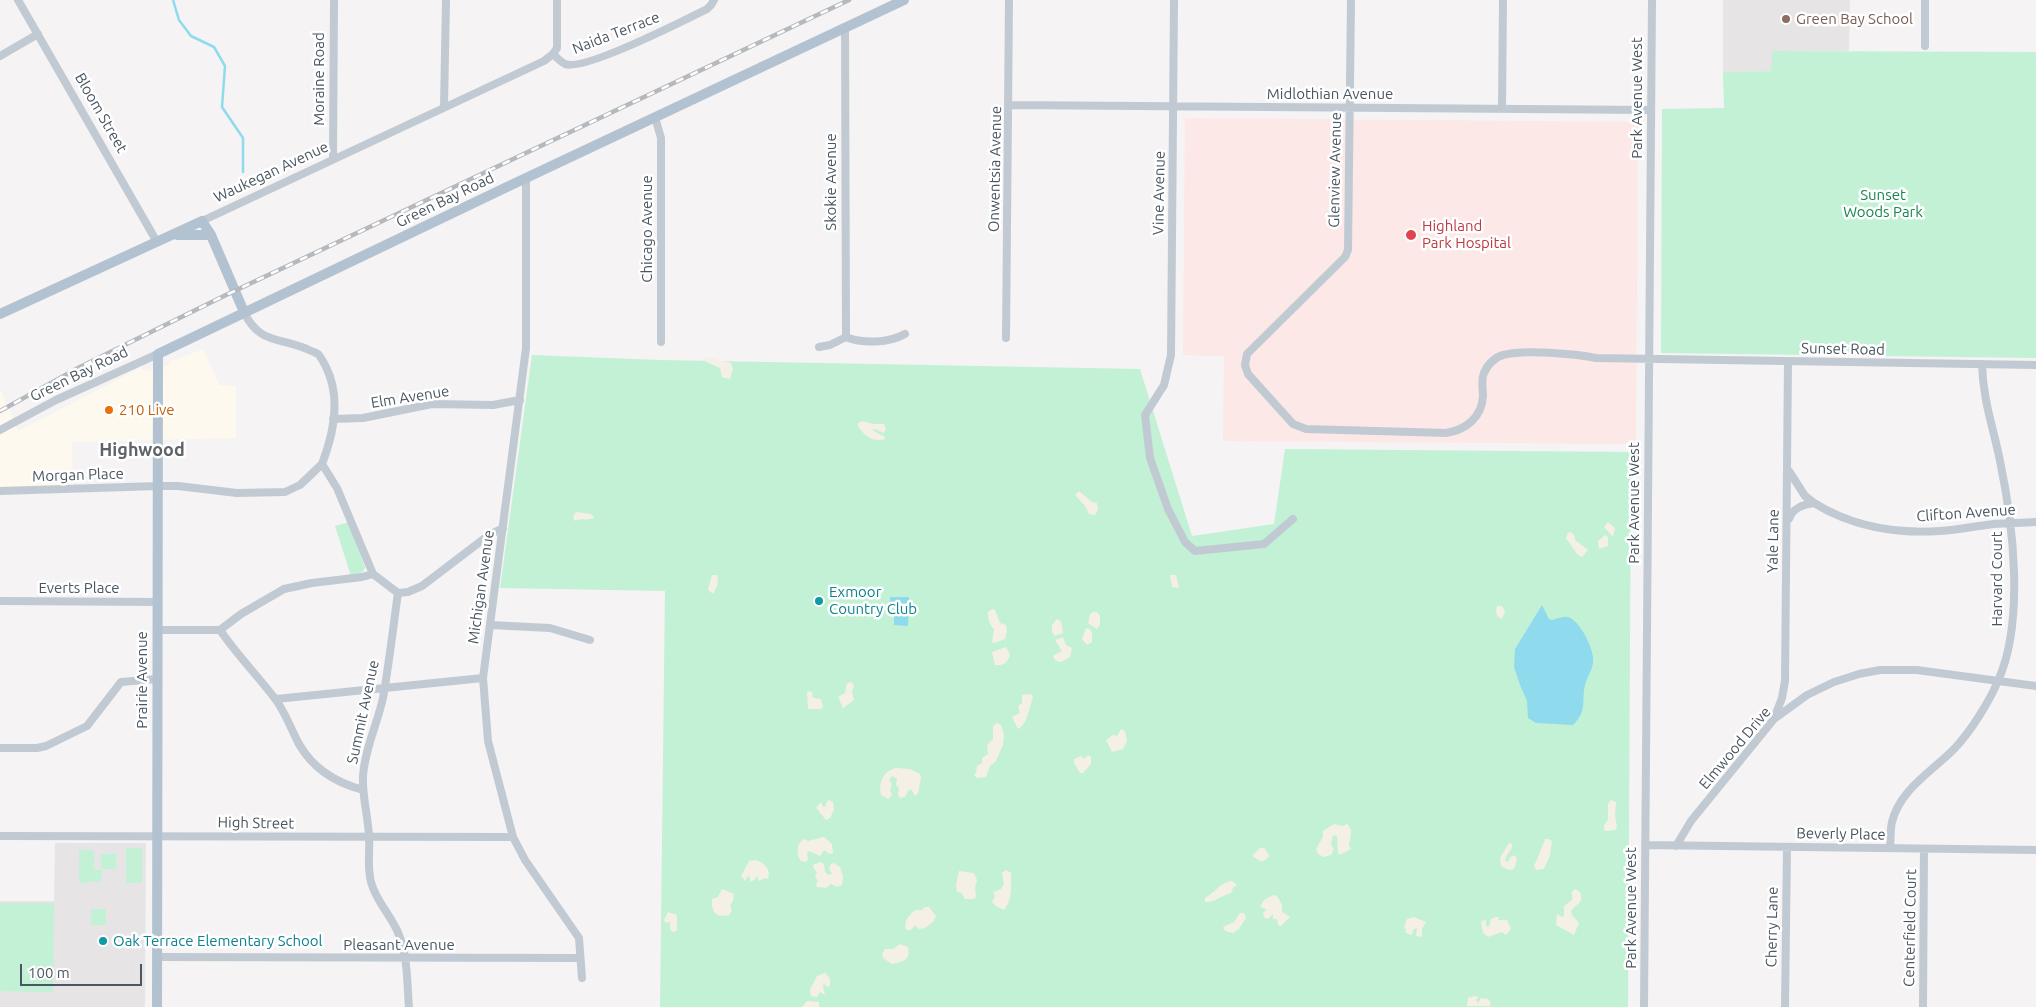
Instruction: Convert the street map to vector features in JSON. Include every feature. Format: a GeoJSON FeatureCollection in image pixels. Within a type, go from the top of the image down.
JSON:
{"type":"FeatureCollection","features":[{"type":"Feature","properties":{"kind":"main road","name":"Green Bay Road"},"geometry":{"type":"LineString","coordinates":[[158,354],[904,0]]}},
{"type":"Feature","properties":{"kind":"main road","name":"Waukegan Avenue"},"geometry":{"type":"LineString","coordinates":[[0,314],[202,221]]}},
{"type":"Feature","properties":{"kind":"main road"},"geometry":{"type":"LineString","coordinates":[[202,221],[244,312]]}},
{"type":"Feature","properties":{"kind":"main road"},"geometry":{"type":"LineString","coordinates":[[162,239],[191,234],[210,235]]}},
{"type":"Feature","properties":{"kind":"main road","name":"Prairie Avenue"},"geometry":{"type":"LineString","coordinates":[[157,1007],[158,354]]}},
{"type":"Feature","properties":{"kind":"street","name":"Bloom Street"},"geometry":{"type":"LineString","coordinates":[[18,0],[162,239]]}},
{"type":"Feature","properties":{"kind":"street","name":"Moraine Road"},"geometry":{"type":"LineString","coordinates":[[333,159],[334,0]]}},
{"type":"Feature","properties":{"kind":"street"},"geometry":{"type":"LineString","coordinates":[[444,107],[446,0]]}},
{"type":"Feature","properties":{"kind":"street"},"geometry":{"type":"LineString","coordinates":[[553,54],[557,48],[557,0]]}},
{"type":"Feature","properties":{"kind":"street","name":"Naida Terrace"},"geometry":{"type":"LineString","coordinates":[[553,54],[565,64],[574,65],[584,62],[629,46],[707,9],[714,0]]}},
{"type":"Feature","properties":{"kind":"street","name":"Onwentsia Avenue"},"geometry":{"type":"LineString","coordinates":[[1006,338],[1009,0]]}},
{"type":"Feature","properties":{"kind":"street","name":"Vine Avenue"},"geometry":{"type":"LineString","coordinates":[[1174,0],[1171,355],[1164,385],[1145,415],[1150,458],[1168,509],[1185,542],[1195,551],[1264,544],[1293,520]]}},
{"type":"Feature","properties":{"kind":"street","name":"Glenview Avenue"},"geometry":{"type":"LineString","coordinates":[[1351,0],[1348,250],[1345,257],[1247,354],[1245,365],[1248,374],[1293,424],[1306,429],[1446,433],[1460,431]]}},
{"type":"Feature","properties":{"kind":"street"},"geometry":{"type":"LineString","coordinates":[[1502,109],[1503,0]]}},
{"type":"Feature","properties":{"kind":"street","name":"Park Avenue West"},"geometry":{"type":"LineString","coordinates":[[1644,1007],[1652,0]]}},
{"type":"Feature","properties":{"kind":"street"},"geometry":{"type":"LineString","coordinates":[[1925,0],[1925,46]]}},
{"type":"Feature","properties":{"kind":"street","name":"Skokie Avenue"},"geometry":{"type":"LineString","coordinates":[[845,27],[846,337]]}},
{"type":"Feature","properties":{"kind":"street"},"geometry":{"type":"LineString","coordinates":[[0,56],[38,34]]}},
{"type":"Feature","properties":{"kind":"street","name":"Waukegan Avenue"},"geometry":{"type":"LineString","coordinates":[[202,221],[544,61],[553,54]]}},
{"type":"Feature","properties":{"kind":"street","name":"Midlothian Avenue"},"geometry":{"type":"LineString","coordinates":[[1009,105],[1651,110]]}},
{"type":"Feature","properties":{"kind":"street","name":"Chicago Avenue"},"geometry":{"type":"LineString","coordinates":[[655,117],[661,138],[661,342]]}},
{"type":"Feature","properties":{"kind":"street","name":"Michigan Avenue"},"geometry":{"type":"LineString","coordinates":[[526,178],[526,348],[483,678],[488,741],[513,838],[525,860],[579,938],[582,978]]}},
{"type":"Feature","properties":{"kind":"street"},"geometry":{"type":"LineString","coordinates":[[244,312],[250,324],[257,332],[317,354],[330,376],[335,394],[333,419],[322,464],[337,488],[373,574],[398,593],[408,592],[422,586],[489,535],[503,528]]}},
{"type":"Feature","properties":{"kind":"street"},"geometry":{"type":"LineString","coordinates":[[819,347],[830,345],[846,337],[862,341],[895,340],[905,334]]}},
{"type":"Feature","properties":{"kind":"street","name":"Green Bay Road"},"geometry":{"type":"LineString","coordinates":[[0,430],[56,400],[158,354]]}},
{"type":"Feature","properties":{"kind":"street","name":"Sunset Road"},"geometry":{"type":"LineString","coordinates":[[1460,431],[1478,415],[1483,399],[1484,373],[1494,359],[1504,354],[1577,354],[1596,358],[1788,362],[2036,365]]}},
{"type":"Feature","properties":{"kind":"street","name":"Yale Lane"},"geometry":{"type":"LineString","coordinates":[[1774,719],[1781,703],[1785,681],[1788,362]]}},
{"type":"Feature","properties":{"kind":"street","name":"Harvard Court"},"geometry":{"type":"LineString","coordinates":[[1890,848],[1892,822],[1907,792],[1957,746],[1984,708],[2005,663],[2012,620],[2013,568],[2011,523],[2000,458],[1982,390],[1982,364]]}},
{"type":"Feature","properties":{"kind":"street","name":"Elm Avenue"},"geometry":{"type":"LineString","coordinates":[[333,419],[363,418],[432,404],[493,405],[520,400]]}},
{"type":"Feature","properties":{"kind":"street","name":"Morgan Place"},"geometry":{"type":"LineString","coordinates":[[0,491],[158,486],[246,494],[285,492],[300,485],[322,464]]}},
{"type":"Feature","properties":{"kind":"street","name":"Clifton Avenue"},"geometry":{"type":"LineString","coordinates":[[1787,467],[1805,496],[1814,503],[1840,517],[1893,530],[1940,531],[2036,522]]}},
{"type":"Feature","properties":{"kind":"street"},"geometry":{"type":"LineString","coordinates":[[1786,525],[1792,512],[1814,503]]}},
{"type":"Feature","properties":{"kind":"street"},"geometry":{"type":"LineString","coordinates":[[158,630],[220,630],[241,614],[284,589],[296,585],[373,574]]}},
{"type":"Feature","properties":{"kind":"street","name":"Summit Avenue"},"geometry":{"type":"LineString","coordinates":[[398,593],[384,688],[378,719],[368,746],[363,790],[369,838],[371,882],[376,896],[393,922],[400,937],[405,959],[409,1007]]}},
{"type":"Feature","properties":{"kind":"street","name":"Everts Place"},"geometry":{"type":"LineString","coordinates":[[0,602],[158,602]]}},
{"type":"Feature","properties":{"kind":"street"},"geometry":{"type":"LineString","coordinates":[[490,625],[550,628],[590,640]]}},
{"type":"Feature","properties":{"kind":"street"},"geometry":{"type":"LineString","coordinates":[[220,630],[276,699],[289,720],[298,744],[307,756],[318,768],[333,778],[363,790]]}},
{"type":"Feature","properties":{"kind":"street","name":"Elmwood Drive"},"geometry":{"type":"LineString","coordinates":[[1676,846],[1691,820],[1774,719],[1807,695],[1851,676],[1880,670],[1917,670],[2036,686]]}},
{"type":"Feature","properties":{"kind":"street"},"geometry":{"type":"LineString","coordinates":[[276,699],[483,678]]}},
{"type":"Feature","properties":{"kind":"street"},"geometry":{"type":"LineString","coordinates":[[0,748],[37,748],[46,746],[91,723],[122,682],[158,680]]}},
{"type":"Feature","properties":{"kind":"street","name":"High Street"},"geometry":{"type":"LineString","coordinates":[[0,836],[513,838]]}},
{"type":"Feature","properties":{"kind":"street","name":"Beverly Place"},"geometry":{"type":"LineString","coordinates":[[1645,845],[2036,850]]}},
{"type":"Feature","properties":{"kind":"street","name":"Cherry Lane"},"geometry":{"type":"LineString","coordinates":[[1785,1007],[1786,847]]}},
{"type":"Feature","properties":{"kind":"street","name":"Centerfield Court"},"geometry":{"type":"LineString","coordinates":[[1923,1007],[1924,849]]}},
{"type":"Feature","properties":{"kind":"street","name":"Pleasant Avenue"},"geometry":{"type":"LineString","coordinates":[[157,957],[580,958]]}},
{"type":"Feature","properties":{"kind":"shaded area","name":"Green Bay School"},"geometry":{"type":"Polygon","coordinates":[[[1723,0],[1850,0],[1849,51],[1772,51],[1772,71],[1723,72],[1723,0]]]}},
{"type":"Feature","properties":{"kind":"shaded area","name":"Highland Park Hospital"},"geometry":{"type":"Polygon","coordinates":[[[1185,118],[1638,122],[1636,444],[1223,441],[1224,356],[1183,355],[1185,118]]]}},
{"type":"Feature","properties":{"kind":"shaded area"},"geometry":{"type":"Polygon","coordinates":[[[203,349],[219,385],[236,386],[236,438],[72,442],[73,486],[0,489],[0,389],[18,431],[140,368],[148,371],[169,365],[169,362],[203,349]]]}},
{"type":"Feature","properties":{"kind":"shaded area"},"geometry":{"type":"Polygon","coordinates":[[[55,843],[146,843],[145,1007],[0,1007],[0,901],[54,901],[55,843]]]}},
{"type":"Feature","properties":{"kind":"green space","name":"Sunset Woods Park"},"geometry":{"type":"Polygon","coordinates":[[[1772,51],[2036,52],[2036,358],[1661,353],[1662,109],[1724,108],[1723,72],[1771,71],[1772,51]]]}},
{"type":"Feature","properties":{"kind":"green space","name":"Exmoor Country Club"},"geometry":{"type":"Polygon","coordinates":[[[532,355],[660,360],[1140,369],[1192,536],[1274,524],[1285,449],[1631,452],[1628,1007],[660,1007],[665,591],[500,588],[532,355]]]}},
{"type":"Feature","properties":{"kind":"green space"},"geometry":{"type":"Polygon","coordinates":[[[349,522],[365,567],[363,572],[351,576],[335,526],[349,522]]]}},
{"type":"Feature","properties":{"kind":"green space"},"geometry":{"type":"Polygon","coordinates":[[[126,848],[142,848],[142,883],[126,883],[126,848]]]}},
{"type":"Feature","properties":{"kind":"green space"},"geometry":{"type":"Polygon","coordinates":[[[79,850],[94,850],[94,870],[102,870],[101,881],[79,883],[79,850]]]}},
{"type":"Feature","properties":{"kind":"green space"},"geometry":{"type":"Polygon","coordinates":[[[101,854],[116,854],[116,869],[101,869],[101,854]]]}},
{"type":"Feature","properties":{"kind":"green space"},"geometry":{"type":"Polygon","coordinates":[[[0,903],[54,903],[53,992],[0,991],[0,903]]]}},
{"type":"Feature","properties":{"kind":"green space"},"geometry":{"type":"Polygon","coordinates":[[[91,909],[106,909],[106,925],[91,925],[91,909]]]}},
{"type":"Feature","properties":{"kind":"sand"},"geometry":{"type":"Polygon","coordinates":[[[709,357],[731,363],[733,369],[730,379],[722,377],[720,368],[706,362],[705,358],[709,357]]]}},
{"type":"Feature","properties":{"kind":"sand"},"geometry":{"type":"Polygon","coordinates":[[[862,421],[884,424],[886,429],[884,433],[875,429],[872,430],[885,437],[885,439],[877,440],[866,435],[858,426],[858,423],[862,421]]]}},
{"type":"Feature","properties":{"kind":"sand"},"geometry":{"type":"Polygon","coordinates":[[[1079,491],[1092,502],[1097,503],[1098,509],[1095,515],[1089,514],[1085,506],[1075,495],[1079,491]]]}},
{"type":"Feature","properties":{"kind":"sand"},"geometry":{"type":"Polygon","coordinates":[[[576,512],[591,514],[594,517],[575,521],[573,517],[576,512]]]}},
{"type":"Feature","properties":{"kind":"sand"},"geometry":{"type":"Polygon","coordinates":[[[1608,522],[1615,528],[1613,537],[1604,527],[1608,522]]]}},
{"type":"Feature","properties":{"kind":"sand"},"geometry":{"type":"Polygon","coordinates":[[[1571,532],[1575,540],[1588,550],[1582,557],[1577,554],[1566,538],[1568,533],[1571,532]]]}},
{"type":"Feature","properties":{"kind":"sand"},"geometry":{"type":"Polygon","coordinates":[[[1605,535],[1608,537],[1608,546],[1599,549],[1598,541],[1605,535]]]}},
{"type":"Feature","properties":{"kind":"sand"},"geometry":{"type":"Polygon","coordinates":[[[712,575],[717,575],[718,578],[713,594],[708,590],[712,575]]]}},
{"type":"Feature","properties":{"kind":"sand"},"geometry":{"type":"Polygon","coordinates":[[[1170,575],[1176,575],[1179,588],[1172,587],[1170,575]]]}},
{"type":"Feature","properties":{"kind":"sand"},"geometry":{"type":"Polygon","coordinates":[[[1497,606],[1502,606],[1505,611],[1502,619],[1497,616],[1497,606]]]}},
{"type":"Feature","properties":{"kind":"sand"},"geometry":{"type":"Polygon","coordinates":[[[992,609],[995,610],[1000,623],[1006,625],[1007,631],[1005,639],[995,643],[992,642],[994,629],[988,617],[988,612],[992,609]]]}},
{"type":"Feature","properties":{"kind":"sand"},"geometry":{"type":"Polygon","coordinates":[[[1097,612],[1100,616],[1100,625],[1097,629],[1088,623],[1090,614],[1097,612]]]}},
{"type":"Feature","properties":{"kind":"sand"},"geometry":{"type":"Polygon","coordinates":[[[1057,619],[1061,621],[1063,633],[1055,636],[1052,632],[1052,625],[1057,619]]]}},
{"type":"Feature","properties":{"kind":"sand"},"geometry":{"type":"Polygon","coordinates":[[[1086,628],[1090,629],[1092,633],[1092,642],[1087,645],[1082,639],[1086,628]]]}},
{"type":"Feature","properties":{"kind":"sand"},"geometry":{"type":"Polygon","coordinates":[[[1063,637],[1066,645],[1072,648],[1070,657],[1061,662],[1056,661],[1053,657],[1062,651],[1055,640],[1063,637]]]}},
{"type":"Feature","properties":{"kind":"sand"},"geometry":{"type":"Polygon","coordinates":[[[1006,647],[1010,655],[1008,660],[1003,664],[995,665],[992,652],[1006,647]]]}},
{"type":"Feature","properties":{"kind":"sand"},"geometry":{"type":"Polygon","coordinates":[[[852,682],[854,686],[852,692],[854,700],[843,708],[838,697],[845,693],[847,683],[852,682]]]}},
{"type":"Feature","properties":{"kind":"sand"},"geometry":{"type":"Polygon","coordinates":[[[809,691],[812,692],[813,698],[821,699],[823,707],[821,709],[808,709],[807,693],[809,691]]]}},
{"type":"Feature","properties":{"kind":"sand"},"geometry":{"type":"Polygon","coordinates":[[[1031,694],[1033,697],[1028,715],[1018,729],[1012,717],[1020,713],[1018,706],[1022,703],[1022,695],[1031,694]]]}},
{"type":"Feature","properties":{"kind":"sand"},"geometry":{"type":"Polygon","coordinates":[[[997,723],[1001,725],[1004,735],[1003,745],[996,761],[990,766],[986,777],[977,778],[974,775],[977,766],[982,763],[982,758],[988,754],[987,745],[993,739],[993,726],[997,723]]]}},
{"type":"Feature","properties":{"kind":"sand"},"geometry":{"type":"Polygon","coordinates":[[[1121,729],[1125,731],[1127,741],[1123,749],[1112,752],[1106,740],[1113,735],[1117,736],[1121,729]]]}},
{"type":"Feature","properties":{"kind":"sand"},"geometry":{"type":"Polygon","coordinates":[[[1088,755],[1091,757],[1091,764],[1083,773],[1080,773],[1074,763],[1074,759],[1081,756],[1084,759],[1088,755]]]}},
{"type":"Feature","properties":{"kind":"sand"},"geometry":{"type":"Polygon","coordinates":[[[896,768],[910,769],[920,774],[918,793],[915,796],[911,789],[905,797],[900,798],[898,794],[899,788],[896,785],[897,779],[892,776],[889,780],[892,784],[890,790],[892,795],[888,799],[881,795],[880,786],[882,778],[896,768]]]}},
{"type":"Feature","properties":{"kind":"sand"},"geometry":{"type":"Polygon","coordinates":[[[828,800],[833,802],[834,810],[830,818],[826,820],[816,808],[821,802],[823,807],[825,807],[828,800]]]}},
{"type":"Feature","properties":{"kind":"sand"},"geometry":{"type":"Polygon","coordinates":[[[1611,800],[1616,802],[1615,816],[1617,827],[1615,830],[1607,831],[1604,830],[1604,825],[1608,820],[1608,804],[1611,800]]]}},
{"type":"Feature","properties":{"kind":"sand"},"geometry":{"type":"Polygon","coordinates":[[[1334,824],[1343,826],[1347,824],[1349,826],[1351,834],[1349,845],[1351,849],[1339,855],[1337,836],[1333,835],[1331,845],[1334,849],[1331,855],[1324,857],[1318,854],[1316,849],[1323,837],[1323,831],[1334,824]]]}},
{"type":"Feature","properties":{"kind":"sand"},"geometry":{"type":"Polygon","coordinates":[[[824,837],[832,844],[833,853],[830,854],[824,850],[820,856],[809,851],[807,853],[808,860],[805,862],[801,861],[798,856],[798,850],[801,841],[824,837]]]}},
{"type":"Feature","properties":{"kind":"sand"},"geometry":{"type":"Polygon","coordinates":[[[1545,839],[1552,841],[1550,855],[1544,869],[1536,870],[1534,866],[1545,839]]]}},
{"type":"Feature","properties":{"kind":"sand"},"geometry":{"type":"Polygon","coordinates":[[[1509,843],[1512,846],[1505,861],[1508,862],[1515,855],[1517,860],[1514,869],[1509,870],[1501,866],[1500,858],[1509,843]]]}},
{"type":"Feature","properties":{"kind":"sand"},"geometry":{"type":"Polygon","coordinates":[[[1260,848],[1264,848],[1269,855],[1262,862],[1252,856],[1260,848]]]}},
{"type":"Feature","properties":{"kind":"sand"},"geometry":{"type":"Polygon","coordinates":[[[755,860],[766,866],[769,875],[768,879],[765,878],[759,881],[757,876],[750,882],[750,877],[748,876],[745,881],[741,876],[749,861],[755,860]]]}},
{"type":"Feature","properties":{"kind":"sand"},"geometry":{"type":"Polygon","coordinates":[[[820,862],[824,864],[825,872],[828,875],[832,874],[829,868],[831,864],[834,863],[840,867],[843,876],[842,885],[837,887],[831,884],[826,888],[817,887],[818,881],[815,877],[817,873],[813,865],[820,862]]]}},
{"type":"Feature","properties":{"kind":"sand"},"geometry":{"type":"Polygon","coordinates":[[[1006,870],[1011,873],[1011,888],[1009,901],[1004,910],[992,902],[995,896],[993,892],[1001,889],[1004,884],[1002,873],[1006,870]]]}},
{"type":"Feature","properties":{"kind":"sand"},"geometry":{"type":"Polygon","coordinates":[[[959,871],[974,873],[977,880],[975,887],[976,897],[974,899],[965,899],[961,892],[957,892],[956,885],[959,871]]]}},
{"type":"Feature","properties":{"kind":"sand"},"geometry":{"type":"Polygon","coordinates":[[[1232,881],[1237,885],[1231,893],[1205,902],[1205,898],[1221,885],[1232,881]]]}},
{"type":"Feature","properties":{"kind":"sand"},"geometry":{"type":"Polygon","coordinates":[[[722,889],[734,894],[730,906],[732,911],[728,916],[718,915],[712,907],[712,899],[718,897],[722,889]]]}},
{"type":"Feature","properties":{"kind":"sand"},"geometry":{"type":"Polygon","coordinates":[[[1575,889],[1580,892],[1581,901],[1571,911],[1579,923],[1574,935],[1556,925],[1557,914],[1562,917],[1564,916],[1564,906],[1572,900],[1572,892],[1575,889]]]}},
{"type":"Feature","properties":{"kind":"sand"},"geometry":{"type":"Polygon","coordinates":[[[1273,895],[1277,896],[1282,905],[1282,912],[1290,917],[1281,926],[1278,925],[1277,919],[1273,919],[1273,914],[1268,919],[1264,917],[1263,913],[1267,909],[1260,907],[1264,900],[1273,895]]]}},
{"type":"Feature","properties":{"kind":"sand"},"geometry":{"type":"Polygon","coordinates":[[[925,907],[929,907],[936,916],[933,922],[925,928],[919,929],[915,925],[911,930],[906,930],[905,924],[909,916],[916,910],[922,910],[925,907]]]}},
{"type":"Feature","properties":{"kind":"sand"},"geometry":{"type":"Polygon","coordinates":[[[668,912],[677,915],[677,931],[673,932],[670,929],[670,922],[666,923],[664,920],[668,912]]]}},
{"type":"Feature","properties":{"kind":"sand"},"geometry":{"type":"Polygon","coordinates":[[[1240,913],[1244,913],[1246,918],[1239,929],[1233,933],[1225,931],[1223,927],[1234,922],[1240,913]]]}},
{"type":"Feature","properties":{"kind":"sand"},"geometry":{"type":"Polygon","coordinates":[[[1414,917],[1426,922],[1422,929],[1422,937],[1416,936],[1417,928],[1410,935],[1405,932],[1406,929],[1404,927],[1407,919],[1414,917]]]}},
{"type":"Feature","properties":{"kind":"sand"},"geometry":{"type":"Polygon","coordinates":[[[1499,917],[1498,920],[1507,920],[1511,929],[1506,935],[1502,932],[1488,937],[1483,933],[1481,921],[1486,920],[1486,926],[1489,927],[1491,919],[1499,917]]]}},
{"type":"Feature","properties":{"kind":"sand"},"geometry":{"type":"Polygon","coordinates":[[[900,944],[908,947],[909,952],[905,960],[892,964],[883,958],[882,954],[885,949],[893,949],[900,944]]]}},
{"type":"Feature","properties":{"kind":"sand"},"geometry":{"type":"Polygon","coordinates":[[[825,973],[830,978],[830,986],[828,987],[824,984],[825,995],[820,992],[817,997],[811,996],[810,990],[817,976],[825,973]]]}},
{"type":"Feature","properties":{"kind":"sand"},"geometry":{"type":"Polygon","coordinates":[[[1478,997],[1476,1001],[1478,1003],[1481,998],[1488,999],[1491,1003],[1490,1006],[1467,1006],[1468,998],[1478,997]]]}},
{"type":"Feature","properties":{"kind":"sand"},"geometry":{"type":"Polygon","coordinates":[[[807,1001],[819,1002],[819,1007],[802,1007],[807,1001]]]}},
{"type":"Feature","properties":{"kind":"water"},"geometry":{"type":"Polygon","coordinates":[[[890,597],[909,597],[908,626],[894,625],[894,604],[890,603],[890,597]]]}},
{"type":"Feature","properties":{"kind":"water"},"geometry":{"type":"Polygon","coordinates":[[[1542,605],[1549,619],[1567,617],[1577,623],[1586,636],[1592,651],[1593,663],[1585,685],[1581,715],[1573,725],[1536,723],[1528,718],[1527,701],[1514,667],[1515,649],[1542,605]]]}},
{"type":"Feature","properties":{"kind":"waterway"},"geometry":{"type":"LineString","coordinates":[[173,0],[179,20],[191,36],[214,47],[225,66],[222,107],[243,138],[243,172]]}},
{"type":"Feature","properties":{"kind":"railway"},"geometry":{"type":"LineString","coordinates":[[0,411],[80,367],[226,295],[849,0]]}},
{"type":"Feature","properties":{"kind":"place","name":"Green Bay School"},"geometry":{"type":"Point","coordinates":[1786,19]}},
{"type":"Feature","properties":{"kind":"place","name":"Highland Park Hospital"},"geometry":{"type":"Point","coordinates":[1411,235]}},
{"type":"Feature","properties":{"kind":"place","name":"210 Live"},"geometry":{"type":"Point","coordinates":[109,410]}},
{"type":"Feature","properties":{"kind":"place","name":"Exmoor Country Club"},"geometry":{"type":"Point","coordinates":[819,601]}},
{"type":"Feature","properties":{"kind":"place","name":"Oak Terrace Elementary School"},"geometry":{"type":"Point","coordinates":[103,941]}},
{"type":"Feature","properties":{"kind":"district","name":"Highwood"},"geometry":{"type":"Point","coordinates":[142,450]}}]}
